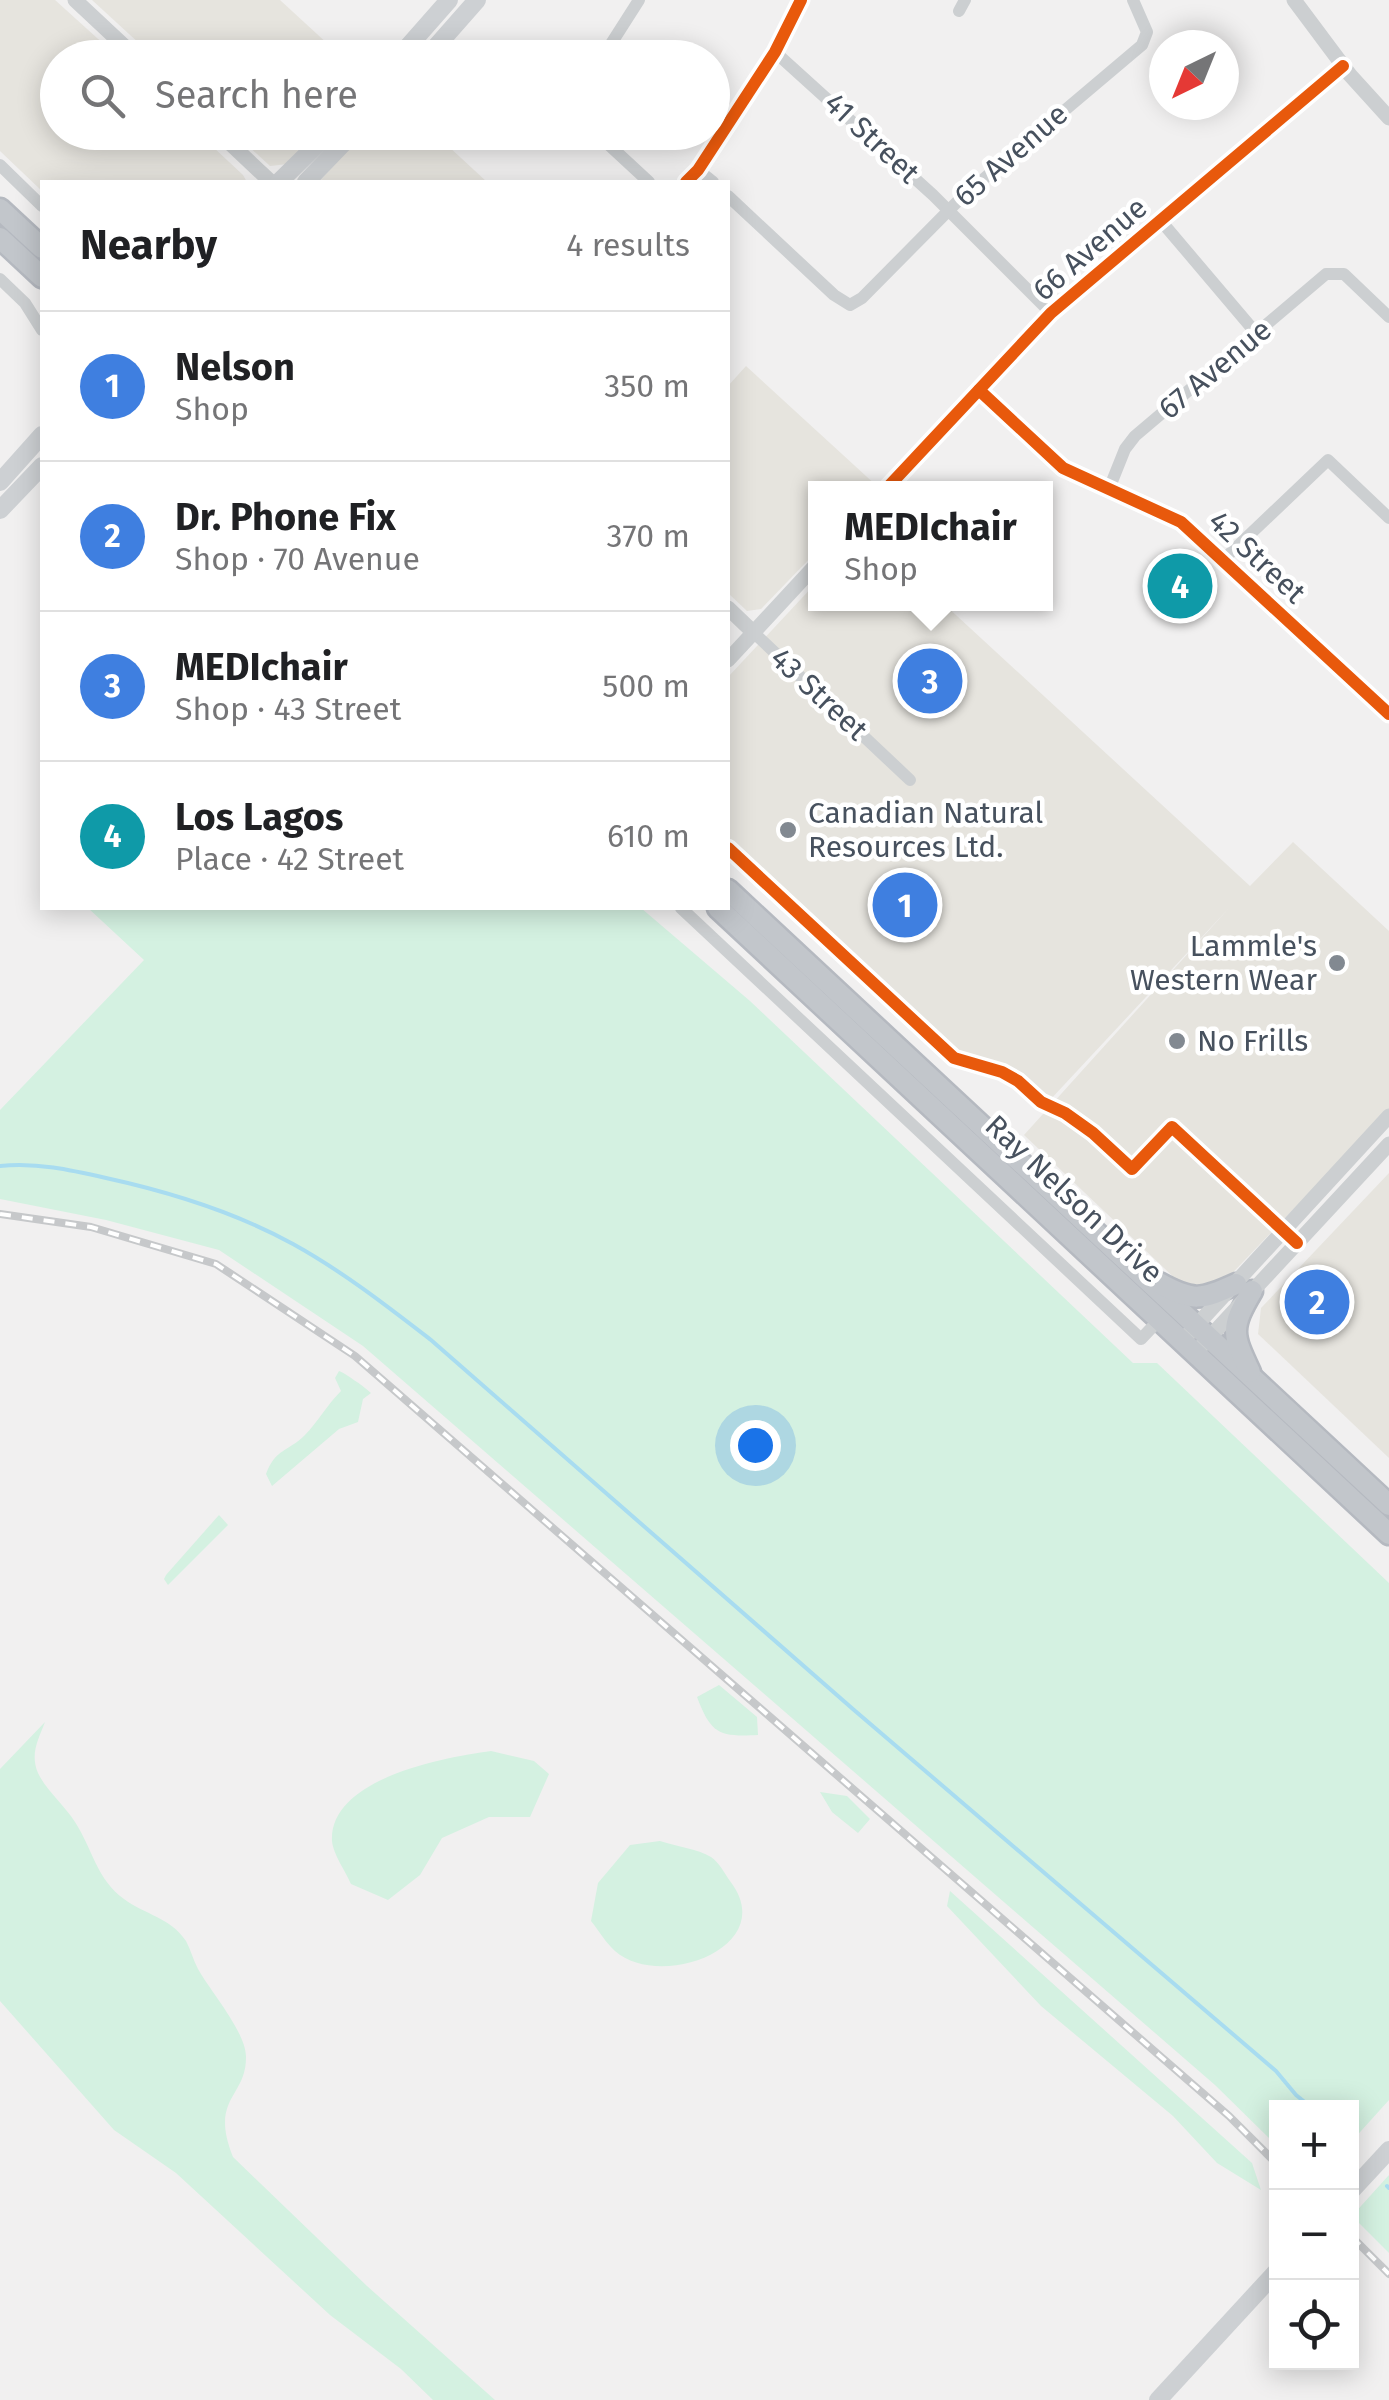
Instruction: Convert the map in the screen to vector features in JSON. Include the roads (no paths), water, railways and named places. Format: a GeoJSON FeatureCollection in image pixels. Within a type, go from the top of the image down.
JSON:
{"type":"FeatureCollection","features":[{"type":"Feature","properties":{"kind":"highway"},"geometry":{"type":"LineString","coordinates":[[0,209],[40,246]]}},
{"type":"Feature","properties":{"kind":"highway"},"geometry":{"type":"LineString","coordinates":[[0,238],[40,275]]}},
{"type":"Feature","properties":{"kind":"highway","name":"Ray Nelson Drive"},"geometry":{"type":"LineString","coordinates":[[730,892],[1136,1270],[1195,1340],[1389,1534]]}},
{"type":"Feature","properties":{"kind":"highway","name":"Ray Nelson Drive"},"geometry":{"type":"LineString","coordinates":[[720,910],[1159,1320],[1256,1382],[1389,1506]]}},
{"type":"Feature","properties":{"kind":"highway"},"geometry":{"type":"LineString","coordinates":[[1136,1270],[1191,1298],[1244,1288],[1234,1330],[1256,1382]]}},
{"type":"Feature","properties":{"kind":"main road"},"geometry":{"type":"LineString","coordinates":[[414,40],[449,0]]}},
{"type":"Feature","properties":{"kind":"main road"},"geometry":{"type":"LineString","coordinates":[[442,40],[476,0]]}},
{"type":"Feature","properties":{"kind":"main road"},"geometry":{"type":"LineString","coordinates":[[277,180],[310,150]]}},
{"type":"Feature","properties":{"kind":"main road"},"geometry":{"type":"LineString","coordinates":[[308,180],[337,150]]}},
{"type":"Feature","properties":{"kind":"main road"},"geometry":{"type":"LineString","coordinates":[[0,482],[40,437]]}},
{"type":"Feature","properties":{"kind":"main road"},"geometry":{"type":"LineString","coordinates":[[0,510],[40,468]]}},
{"type":"Feature","properties":{"kind":"main road"},"geometry":{"type":"LineString","coordinates":[[1359,2182],[1389,2150]]}},
{"type":"Feature","properties":{"kind":"main road"},"geometry":{"type":"LineString","coordinates":[[1158,2400],[1269,2280]]}},
{"type":"Feature","properties":{"kind":"street"},"geometry":{"type":"LineString","coordinates":[[76,0],[118,40]]}},
{"type":"Feature","properties":{"kind":"street"},"geometry":{"type":"LineString","coordinates":[[613,40],[639,0]]}},
{"type":"Feature","properties":{"kind":"street"},"geometry":{"type":"LineString","coordinates":[[730,121],[775,52],[801,0]]}},
{"type":"Feature","properties":{"kind":"street","name":"65 Avenue"},"geometry":{"type":"LineString","coordinates":[[730,198],[834,295],[850,305],[862,298],[948,209],[1142,45],[1147,32],[1133,0]]}},
{"type":"Feature","properties":{"kind":"street"},"geometry":{"type":"LineString","coordinates":[[1294,0],[1343,66],[1389,118]]}},
{"type":"Feature","properties":{"kind":"street","name":"41 Street"},"geometry":{"type":"LineString","coordinates":[[775,52],[948,209],[1051,313]]}},
{"type":"Feature","properties":{"kind":"street","name":"66 Avenue"},"geometry":{"type":"LineString","coordinates":[[895,481],[1051,313],[1343,66]]}},
{"type":"Feature","properties":{"kind":"street"},"geometry":{"type":"LineString","coordinates":[[239,150],[273,180]]}},
{"type":"Feature","properties":{"kind":"street"},"geometry":{"type":"LineString","coordinates":[[614,150],[647,180]]}},
{"type":"Feature","properties":{"kind":"street"},"geometry":{"type":"LineString","coordinates":[[688,180],[711,150]]}},
{"type":"Feature","properties":{"kind":"street"},"geometry":{"type":"LineString","coordinates":[[0,166],[40,204]]}},
{"type":"Feature","properties":{"kind":"street"},"geometry":{"type":"LineString","coordinates":[[698,170],[710,180]]}},
{"type":"Feature","properties":{"kind":"street"},"geometry":{"type":"LineString","coordinates":[[1162,220],[1256,333]]}},
{"type":"Feature","properties":{"kind":"street","name":"67 Avenue"},"geometry":{"type":"LineString","coordinates":[[1109,489],[1135,436],[1326,274],[1344,274],[1389,317]]}},
{"type":"Feature","properties":{"kind":"street"},"geometry":{"type":"LineString","coordinates":[[0,280],[25,303],[40,327]]}},
{"type":"Feature","properties":{"kind":"street","name":"42 Street"},"geometry":{"type":"LineString","coordinates":[[980,390],[1063,468],[1181,522],[1389,714]]}},
{"type":"Feature","properties":{"kind":"street"},"geometry":{"type":"LineString","coordinates":[[1224,559],[1328,460],[1389,518]]}},
{"type":"Feature","properties":{"kind":"street"},"geometry":{"type":"LineString","coordinates":[[730,658],[808,573]]}},
{"type":"Feature","properties":{"kind":"street","name":"43 Street"},"geometry":{"type":"LineString","coordinates":[[730,610],[910,780]]}},
{"type":"Feature","properties":{"kind":"street"},"geometry":{"type":"LineString","coordinates":[[730,850],[954,1058],[1002,1072],[1018,1081],[1041,1102],[1065,1112],[1093,1132],[1132,1168],[1172,1127],[1296,1242]]}},
{"type":"Feature","properties":{"kind":"street"},"geometry":{"type":"LineString","coordinates":[[683,910],[1141,1339],[1159,1320]]}},
{"type":"Feature","properties":{"kind":"street"},"geometry":{"type":"LineString","coordinates":[[1244,1288],[1283,1230],[1389,1116]]}},
{"type":"Feature","properties":{"kind":"street"},"geometry":{"type":"LineString","coordinates":[[1195,1340],[1389,1144]]}},
{"type":"Feature","properties":{"kind":"waterway"},"geometry":{"type":"LineString","coordinates":[[0,1166],[67,1170],[202,1204],[293,1244],[364,1289],[431,1340],[854,1710],[1276,2071],[1302,2100]]}},
{"type":"Feature","properties":{"kind":"railway"},"geometry":{"type":"LineString","coordinates":[[0,1214],[91,1227],[216,1264],[355,1356],[1229,2116],[1269,2156]]}},
{"type":"Feature","properties":{"kind":"railway"},"geometry":{"type":"LineString","coordinates":[[1359,2244],[1389,2274]]}},
{"type":"Feature","properties":{"kind":"place","name":"Los Lagos"},"geometry":{"type":"Point","coordinates":[1180,586]}},
{"type":"Feature","properties":{"kind":"place","name":"MEDIchair"},"geometry":{"type":"Point","coordinates":[930,681]}},
{"type":"Feature","properties":{"kind":"place","name":"Canadian Natural Resources Ltd."},"geometry":{"type":"Point","coordinates":[788,830]}},
{"type":"Feature","properties":{"kind":"place","name":"Nelson"},"geometry":{"type":"Point","coordinates":[905,905]}},
{"type":"Feature","properties":{"kind":"place","name":"Lammle's Western Wear"},"geometry":{"type":"Point","coordinates":[1337,963]}},
{"type":"Feature","properties":{"kind":"place","name":"No Frills"},"geometry":{"type":"Point","coordinates":[1177,1041]}},
{"type":"Feature","properties":{"kind":"place","name":"Dr. Phone Fix"},"geometry":{"type":"Point","coordinates":[1317,1302]}}]}
